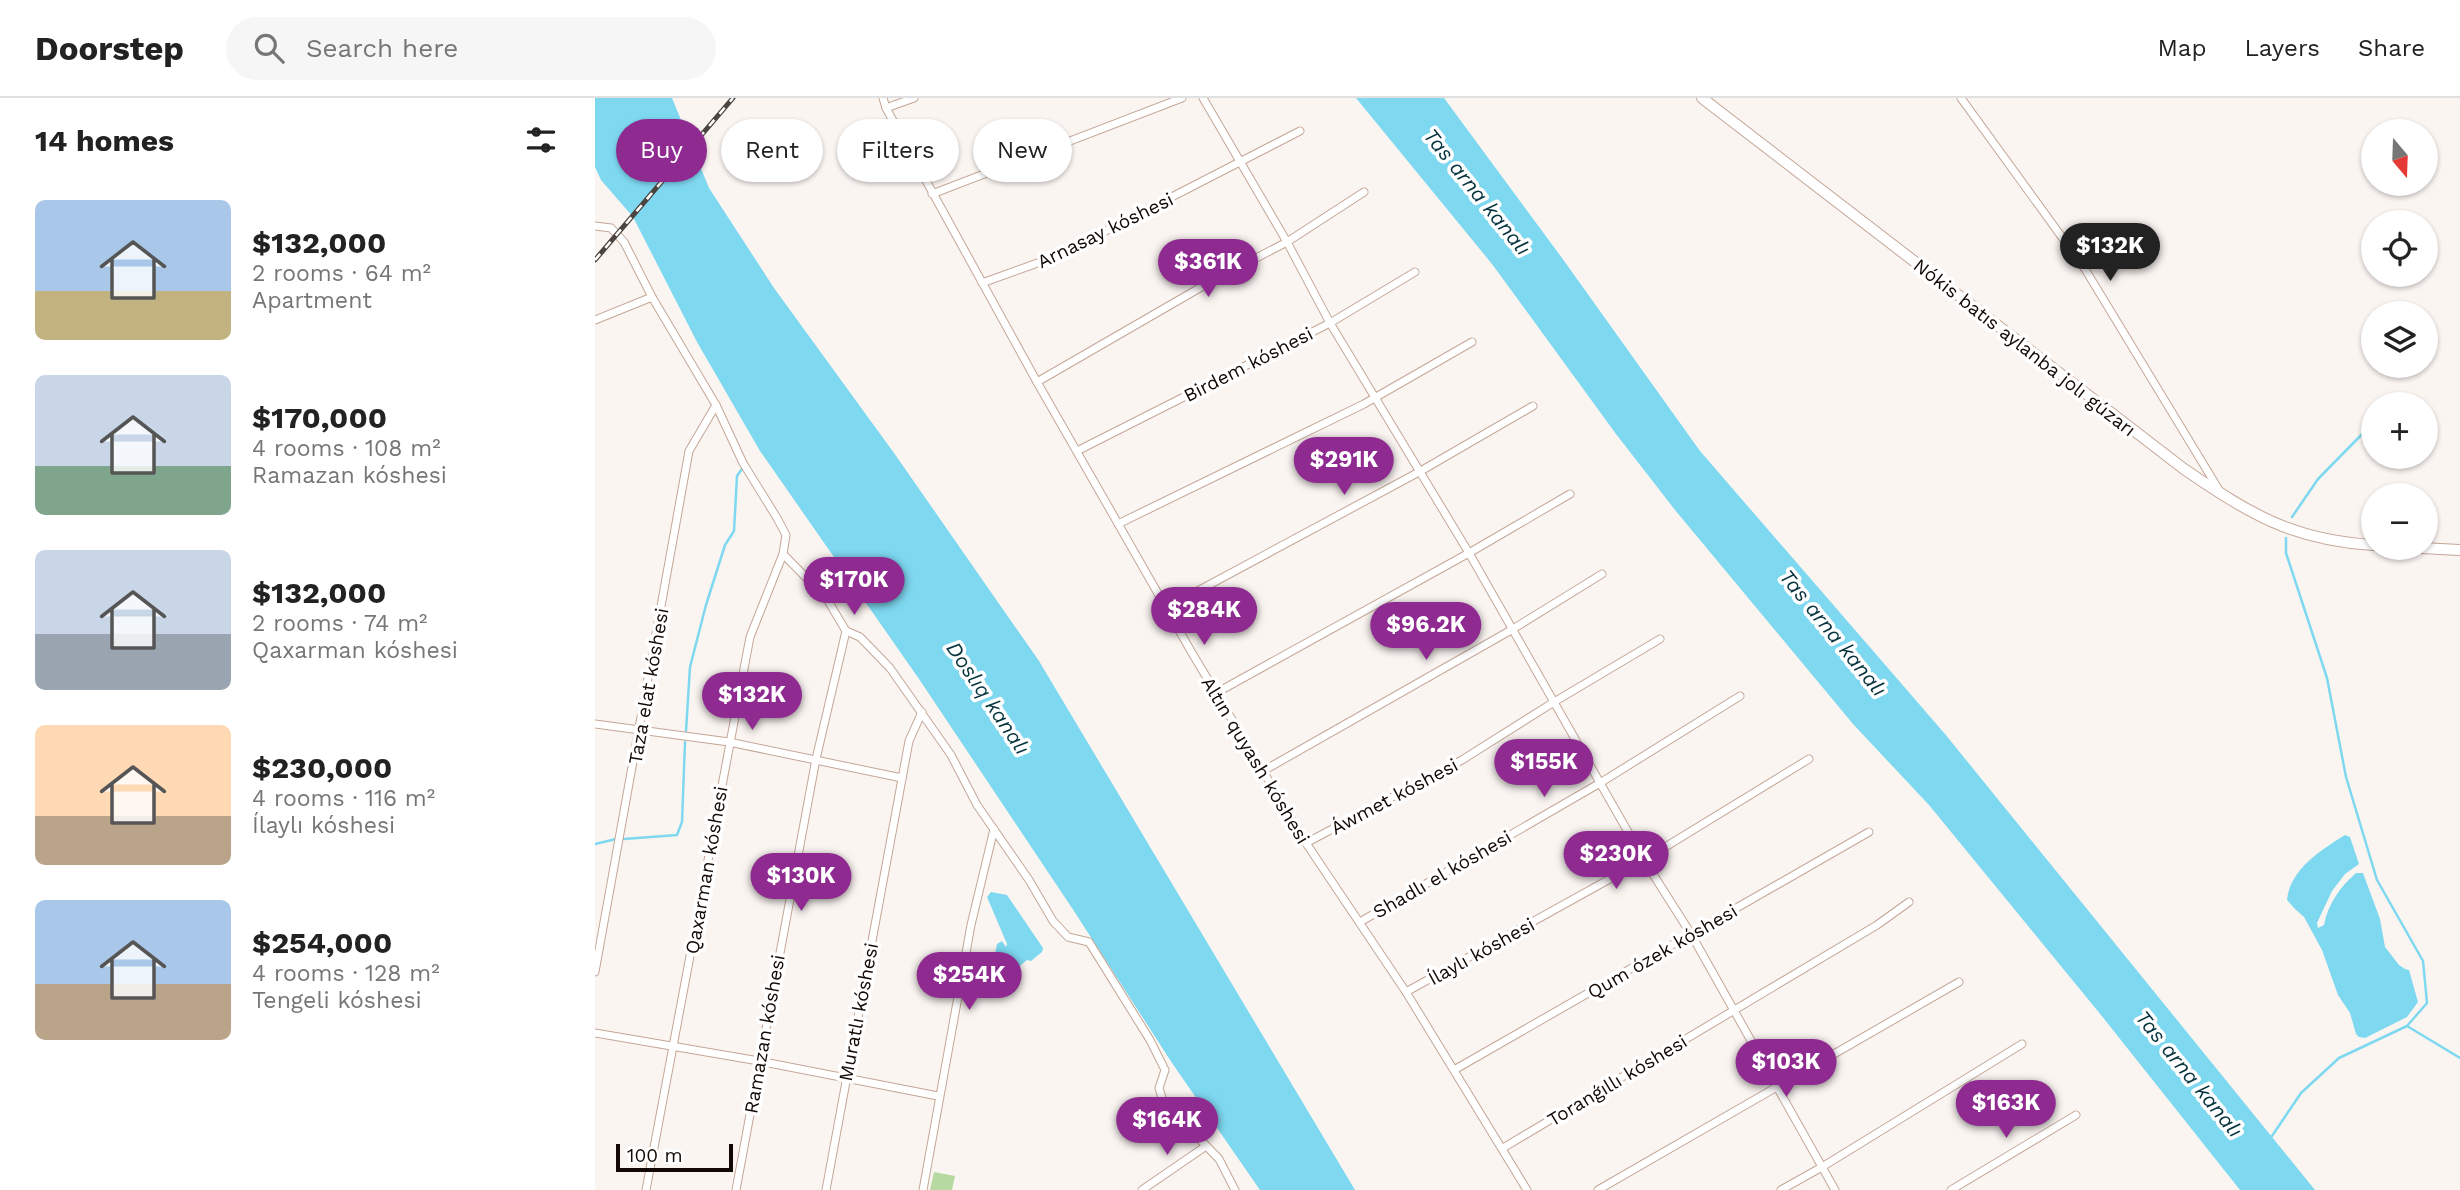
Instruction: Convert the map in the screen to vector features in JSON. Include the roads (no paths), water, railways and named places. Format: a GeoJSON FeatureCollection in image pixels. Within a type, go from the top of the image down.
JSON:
{"type":"FeatureCollection","features":[{"type":"Feature","properties":{"kind":"main road","name":"Nókis batıs aylanba jolı gúzarı"},"geometry":{"type":"LineString","coordinates":[[1702,98],[2184,469],[2221,494],[2292,531],[2325,540],[2361,544]]}},
{"type":"Feature","properties":{"kind":"main road"},"geometry":{"type":"LineString","coordinates":[[2438,549],[2460,550]]}},
{"type":"Feature","properties":{"kind":"street","name":"Altın quyash kóshesi"},"geometry":{"type":"LineString","coordinates":[[883,98],[932,194],[1037,382],[1216,693],[1306,843],[1406,992],[1527,1190]]}},
{"type":"Feature","properties":{"kind":"street"},"geometry":{"type":"LineString","coordinates":[[886,108],[914,98]]}},
{"type":"Feature","properties":{"kind":"street"},"geometry":{"type":"LineString","coordinates":[[932,194],[1182,98]]}},
{"type":"Feature","properties":{"kind":"street"},"geometry":{"type":"LineString","coordinates":[[1203,98],[1374,399],[1469,554],[1644,860],[1691,934],[1835,1190]]}},
{"type":"Feature","properties":{"kind":"street"},"geometry":{"type":"LineString","coordinates":[[1961,98],[2085,269],[2221,494]]}},
{"type":"Feature","properties":{"kind":"street","name":"Arnasay kóshesi"},"geometry":{"type":"LineString","coordinates":[[982,283],[1057,256],[1300,131]]}},
{"type":"Feature","properties":{"kind":"street"},"geometry":{"type":"LineString","coordinates":[[1037,382],[1210,282],[1287,242],[1364,192]]}},
{"type":"Feature","properties":{"kind":"street"},"geometry":{"type":"LineString","coordinates":[[595,226],[611,228],[624,242],[652,297],[716,405],[743,463],[786,535],[783,554],[827,599],[846,631],[860,637],[890,668],[951,755],[977,805],[1053,921],[1068,937],[1089,942],[1150,1040],[1165,1070],[1159,1088],[1163,1101],[1219,1159],[1235,1190]]}},
{"type":"Feature","properties":{"kind":"street","name":"Birdem kóshesi"},"geometry":{"type":"LineString","coordinates":[[1077,451],[1330,323],[1415,272]]}},
{"type":"Feature","properties":{"kind":"street"},"geometry":{"type":"LineString","coordinates":[[595,320],[652,297]]}},
{"type":"Feature","properties":{"kind":"street"},"geometry":{"type":"LineString","coordinates":[[1118,523],[1374,399],[1472,342]]}},
{"type":"Feature","properties":{"kind":"street","name":"Taza elat kóshesi"},"geometry":{"type":"LineString","coordinates":[[595,972],[689,451],[716,405]]}},
{"type":"Feature","properties":{"kind":"street"},"geometry":{"type":"LineString","coordinates":[[1166,608],[1419,472],[1533,406]]}},
{"type":"Feature","properties":{"kind":"street"},"geometry":{"type":"LineString","coordinates":[[1216,693],[1469,554],[1570,494]]}},
{"type":"Feature","properties":{"kind":"street","name":"Qaxarman kóshesi"},"geometry":{"type":"LineString","coordinates":[[646,1190],[750,637],[783,554]]}},
{"type":"Feature","properties":{"kind":"street"},"geometry":{"type":"LineString","coordinates":[[1263,771],[1513,629],[1602,574]]}},
{"type":"Feature","properties":{"kind":"street","name":"Ramazan kóshesi"},"geometry":{"type":"LineString","coordinates":[[736,1190],[816,759],[846,631]]}},
{"type":"Feature","properties":{"kind":"street","name":"Áwmet kóshesi"},"geometry":{"type":"LineString","coordinates":[[1306,843],[1462,760],[1660,639]]}},
{"type":"Feature","properties":{"kind":"street","name":"Shadlı el kóshesi"},"geometry":{"type":"LineString","coordinates":[[1360,922],[1600,783],[1740,696]]}},
{"type":"Feature","properties":{"kind":"street","name":"Muratlı kóshesi"},"geometry":{"type":"LineString","coordinates":[[826,1190],[909,741],[922,712]]}},
{"type":"Feature","properties":{"kind":"street"},"geometry":{"type":"LineString","coordinates":[[595,724],[729,742],[902,778]]}},
{"type":"Feature","properties":{"kind":"street","name":"Ílaylı kóshesi"},"geometry":{"type":"LineString","coordinates":[[1406,992],[1644,860],[1809,759]]}},
{"type":"Feature","properties":{"kind":"street"},"geometry":{"type":"LineString","coordinates":[[923,1190],[971,925],[995,829]]}},
{"type":"Feature","properties":{"kind":"street","name":"Qum ózek kóshesi"},"geometry":{"type":"LineString","coordinates":[[1454,1070],[1869,832]]}},
{"type":"Feature","properties":{"kind":"street","name":"Toranǵıllı kóshesi"},"geometry":{"type":"LineString","coordinates":[[1503,1147],[1877,925],[1909,902]]}},
{"type":"Feature","properties":{"kind":"street"},"geometry":{"type":"LineString","coordinates":[[1598,1190],[1959,982]]}},
{"type":"Feature","properties":{"kind":"street"},"geometry":{"type":"LineString","coordinates":[[595,1032],[939,1097]]}},
{"type":"Feature","properties":{"kind":"street"},"geometry":{"type":"LineString","coordinates":[[1781,1190],[2022,1044]]}},
{"type":"Feature","properties":{"kind":"street"},"geometry":{"type":"LineString","coordinates":[[1951,1190],[2075,1115]]}},
{"type":"Feature","properties":{"kind":"street"},"geometry":{"type":"LineString","coordinates":[[1142,1190],[1206,1146]]}},
{"type":"Feature","properties":{"kind":"water","name":"Doslıq kanalı"},"geometry":{"type":"Polygon","coordinates":[[[595,98],[672,98],[681,119],[616,119],[616,182],[707,182],[774,288],[894,453],[1039,661],[1355,1190],[1260,1190],[1172,1063],[919,679],[760,451],[697,342],[633,217],[601,180],[595,167],[595,98]]]}},
{"type":"Feature","properties":{"kind":"water","name":"Tas arna kanalı"},"geometry":{"type":"Polygon","coordinates":[[[1356,98],[1444,98],[1700,451],[1945,734],[2315,1190],[2240,1190],[1929,805],[1853,724],[1675,510],[1492,264],[1356,98]]]}},
{"type":"Feature","properties":{"kind":"water"},"geometry":{"type":"Polygon","coordinates":[[[2345,835],[2350,837],[2359,864],[2345,874],[2332,891],[2317,923],[2318,928],[2324,925],[2328,910],[2340,890],[2356,873],[2363,873],[2380,919],[2385,947],[2399,965],[2409,970],[2418,1002],[2407,1017],[2365,1038],[2356,1034],[2350,1013],[2338,995],[2322,950],[2304,917],[2287,900],[2289,889],[2300,870],[2317,854],[2345,835]]]}},
{"type":"Feature","properties":{"kind":"water"},"geometry":{"type":"Polygon","coordinates":[[[991,892],[1007,895],[1043,948],[1031,961],[1027,960],[1016,969],[1001,975],[992,969],[997,944],[1002,941],[1006,947],[1007,944],[987,897],[991,892]]]}},
{"type":"Feature","properties":{"kind":"waterway"},"geometry":{"type":"LineString","coordinates":[[2292,517],[2318,479],[2361,435]]}},
{"type":"Feature","properties":{"kind":"waterway"},"geometry":{"type":"LineString","coordinates":[[686,731],[690,667],[725,545],[734,531],[737,476],[744,466]]}},
{"type":"Feature","properties":{"kind":"waterway"},"geometry":{"type":"LineString","coordinates":[[2272,1136],[2301,1093],[2339,1058],[2407,1026],[2427,1003],[2423,961],[2377,880],[2346,777],[2327,678],[2286,553],[2286,538]]}},
{"type":"Feature","properties":{"kind":"waterway"},"geometry":{"type":"LineString","coordinates":[[624,839],[677,835],[682,822],[685,742]]}},
{"type":"Feature","properties":{"kind":"waterway"},"geometry":{"type":"LineString","coordinates":[[595,844],[616,839]]}},
{"type":"Feature","properties":{"kind":"waterway"},"geometry":{"type":"LineString","coordinates":[[2407,1026],[2460,1058]]}},
{"type":"Feature","properties":{"kind":"railway"},"geometry":{"type":"LineString","coordinates":[[595,260],[733,98]]}}]}
